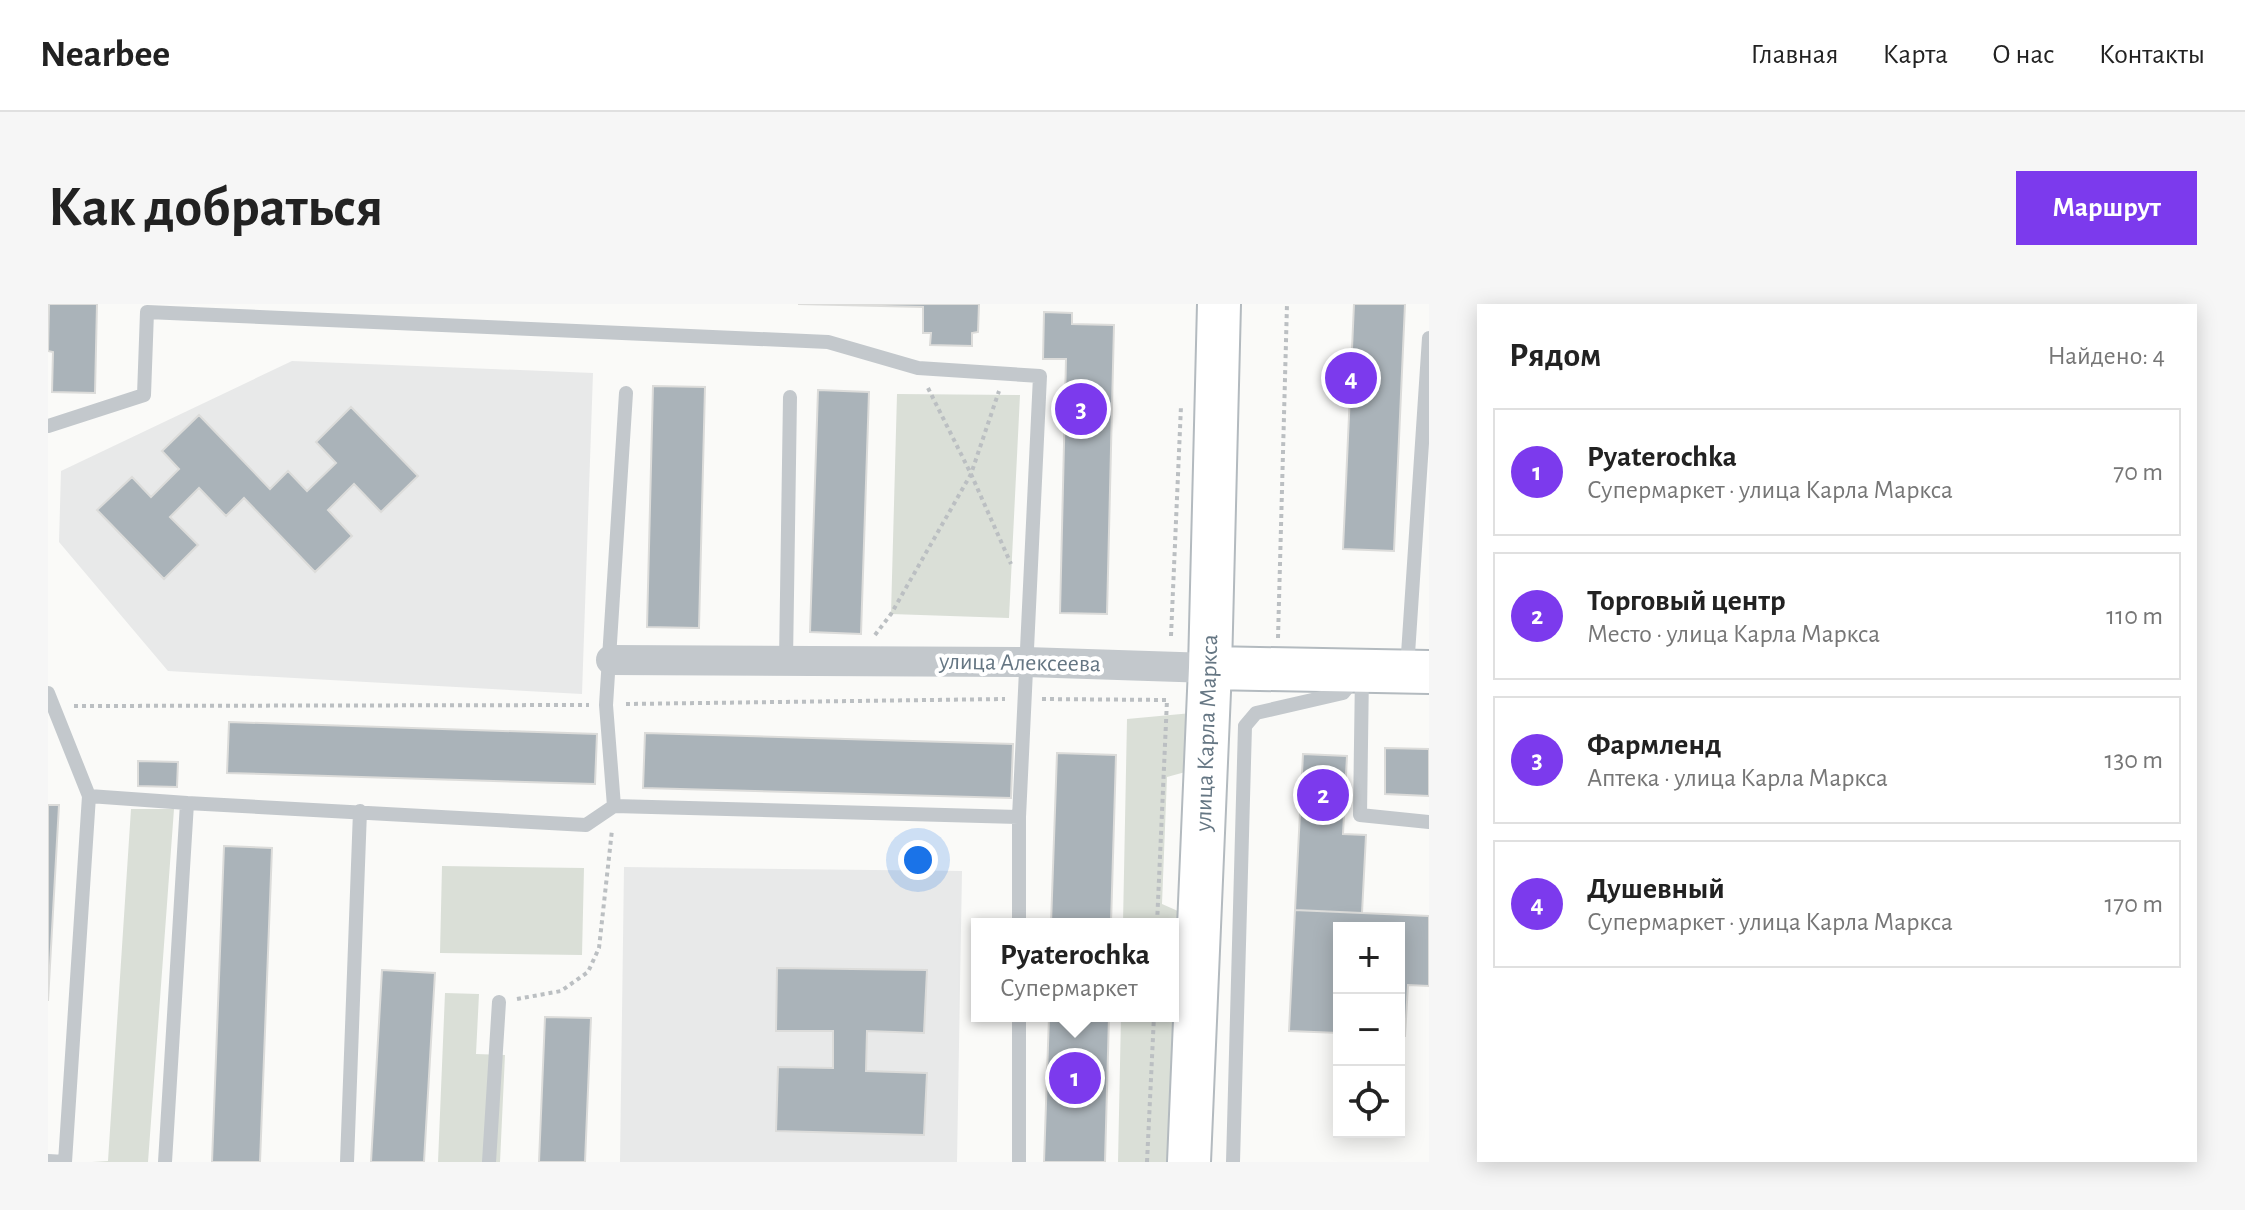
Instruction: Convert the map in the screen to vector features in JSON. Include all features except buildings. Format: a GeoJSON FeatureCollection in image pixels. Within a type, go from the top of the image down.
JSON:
{"type":"FeatureCollection","features":[{"type":"Feature","properties":{"kind":"main road","name":"улица Карла Маркса"},"geometry":{"type":"LineString","coordinates":[[1189,1162],[1210,668],[1219,304]]}},
{"type":"Feature","properties":{"kind":"main road","name":"улица Алексеева"},"geometry":{"type":"LineString","coordinates":[[1210,668],[1418,672]]}},
{"type":"Feature","properties":{"kind":"street","name":"улица Алексеева"},"geometry":{"type":"LineString","coordinates":[[611,660],[1026,662],[1210,668]]}},
{"type":"Feature","properties":{"kind":"lane"},"geometry":{"type":"LineString","coordinates":[[48,426],[144,395],[147,312],[828,342],[918,368],[1040,376],[1019,817],[1019,918]]}},
{"type":"Feature","properties":{"kind":"lane"},"geometry":{"type":"LineString","coordinates":[[1418,672],[1429,338]]}},
{"type":"Feature","properties":{"kind":"lane"},"geometry":{"type":"LineString","coordinates":[[614,806],[606,705],[626,393]]}},
{"type":"Feature","properties":{"kind":"lane"},"geometry":{"type":"LineString","coordinates":[[786,661],[790,397]]}},
{"type":"Feature","properties":{"kind":"lane"},"geometry":{"type":"LineString","coordinates":[[1362,671],[1360,815],[1429,822]]}},
{"type":"Feature","properties":{"kind":"lane"},"geometry":{"type":"LineString","coordinates":[[1233,1162],[1245,726],[1256,713],[1343,693],[1362,671]]}},
{"type":"Feature","properties":{"kind":"lane"},"geometry":{"type":"LineString","coordinates":[[48,693],[89,796],[65,1162],[48,1161]]}},
{"type":"Feature","properties":{"kind":"lane"},"geometry":{"type":"LineString","coordinates":[[89,796],[586,825],[614,806],[1019,817]]}},
{"type":"Feature","properties":{"kind":"lane"},"geometry":{"type":"LineString","coordinates":[[165,1162],[187,803]]}},
{"type":"Feature","properties":{"kind":"lane"},"geometry":{"type":"LineString","coordinates":[[347,1162],[360,811]]}},
{"type":"Feature","properties":{"kind":"lane"},"geometry":{"type":"LineString","coordinates":[[489,1162],[499,1002]]}},
{"type":"Feature","properties":{"kind":"lane"},"geometry":{"type":"LineString","coordinates":[[1019,1022],[1019,1162]]}},
{"type":"Feature","properties":{"kind":"path"},"geometry":{"type":"LineString","coordinates":[[1278,639],[1287,304]]}},
{"type":"Feature","properties":{"kind":"path"},"geometry":{"type":"LineString","coordinates":[[918,368],[971,474],[1029,604]]}},
{"type":"Feature","properties":{"kind":"path"},"geometry":{"type":"LineString","coordinates":[[856,661],[891,614],[971,474],[1005,374]]}},
{"type":"Feature","properties":{"kind":"path"},"geometry":{"type":"LineString","coordinates":[[1171,636],[1181,400]]}},
{"type":"Feature","properties":{"kind":"path"},"geometry":{"type":"LineString","coordinates":[[1157,918],[1167,700]]}},
{"type":"Feature","properties":{"kind":"path"},"geometry":{"type":"LineString","coordinates":[[499,1002],[561,991],[588,972],[599,948],[614,806]]}},
{"type":"Feature","properties":{"kind":"path"},"geometry":{"type":"LineString","coordinates":[[1147,1162],[1154,1022]]}},
{"type":"Feature","properties":{"kind":"shaded area"},"geometry":{"type":"Polygon","coordinates":[[[292,361],[593,373],[582,694],[168,671],[59,542],[61,471],[292,361]]]}},
{"type":"Feature","properties":{"kind":"shaded area"},"geometry":{"type":"Polygon","coordinates":[[[897,394],[1020,395],[1009,618],[891,614],[897,394]]]}},
{"type":"Feature","properties":{"kind":"shaded area"},"geometry":{"type":"Polygon","coordinates":[[[1192,713],[1189,771],[1167,777],[1162,904],[1187,915],[1174,1159],[1167,1162],[1118,1162],[1121,1022],[1179,1022],[1179,918],[1123,918],[1127,719],[1192,713]]]}},
{"type":"Feature","properties":{"kind":"shaded area"},"geometry":{"type":"Polygon","coordinates":[[[131,809],[174,809],[148,1162],[92,1162],[108,1161],[131,809]]]}},
{"type":"Feature","properties":{"kind":"shaded area"},"geometry":{"type":"Polygon","coordinates":[[[442,866],[584,868],[582,955],[440,953],[442,866]]]}},
{"type":"Feature","properties":{"kind":"shaded area"},"geometry":{"type":"Polygon","coordinates":[[[624,867],[962,871],[957,1162],[620,1162],[624,867]]]}},
{"type":"Feature","properties":{"kind":"shaded area"},"geometry":{"type":"Polygon","coordinates":[[[445,993],[479,994],[476,1054],[505,1055],[500,1162],[438,1162],[445,993]]]}},
{"type":"Feature","properties":{"kind":"place","name":"Душевный"},"geometry":{"type":"Point","coordinates":[1351,378]}},
{"type":"Feature","properties":{"kind":"place","name":"Фармленд"},"geometry":{"type":"Point","coordinates":[1081,409]}},
{"type":"Feature","properties":{"kind":"place","name":"Торговый центр"},"geometry":{"type":"Point","coordinates":[1323,795]}},
{"type":"Feature","properties":{"kind":"place","name":"Pyaterochka"},"geometry":{"type":"Point","coordinates":[1075,1078]}}]}
